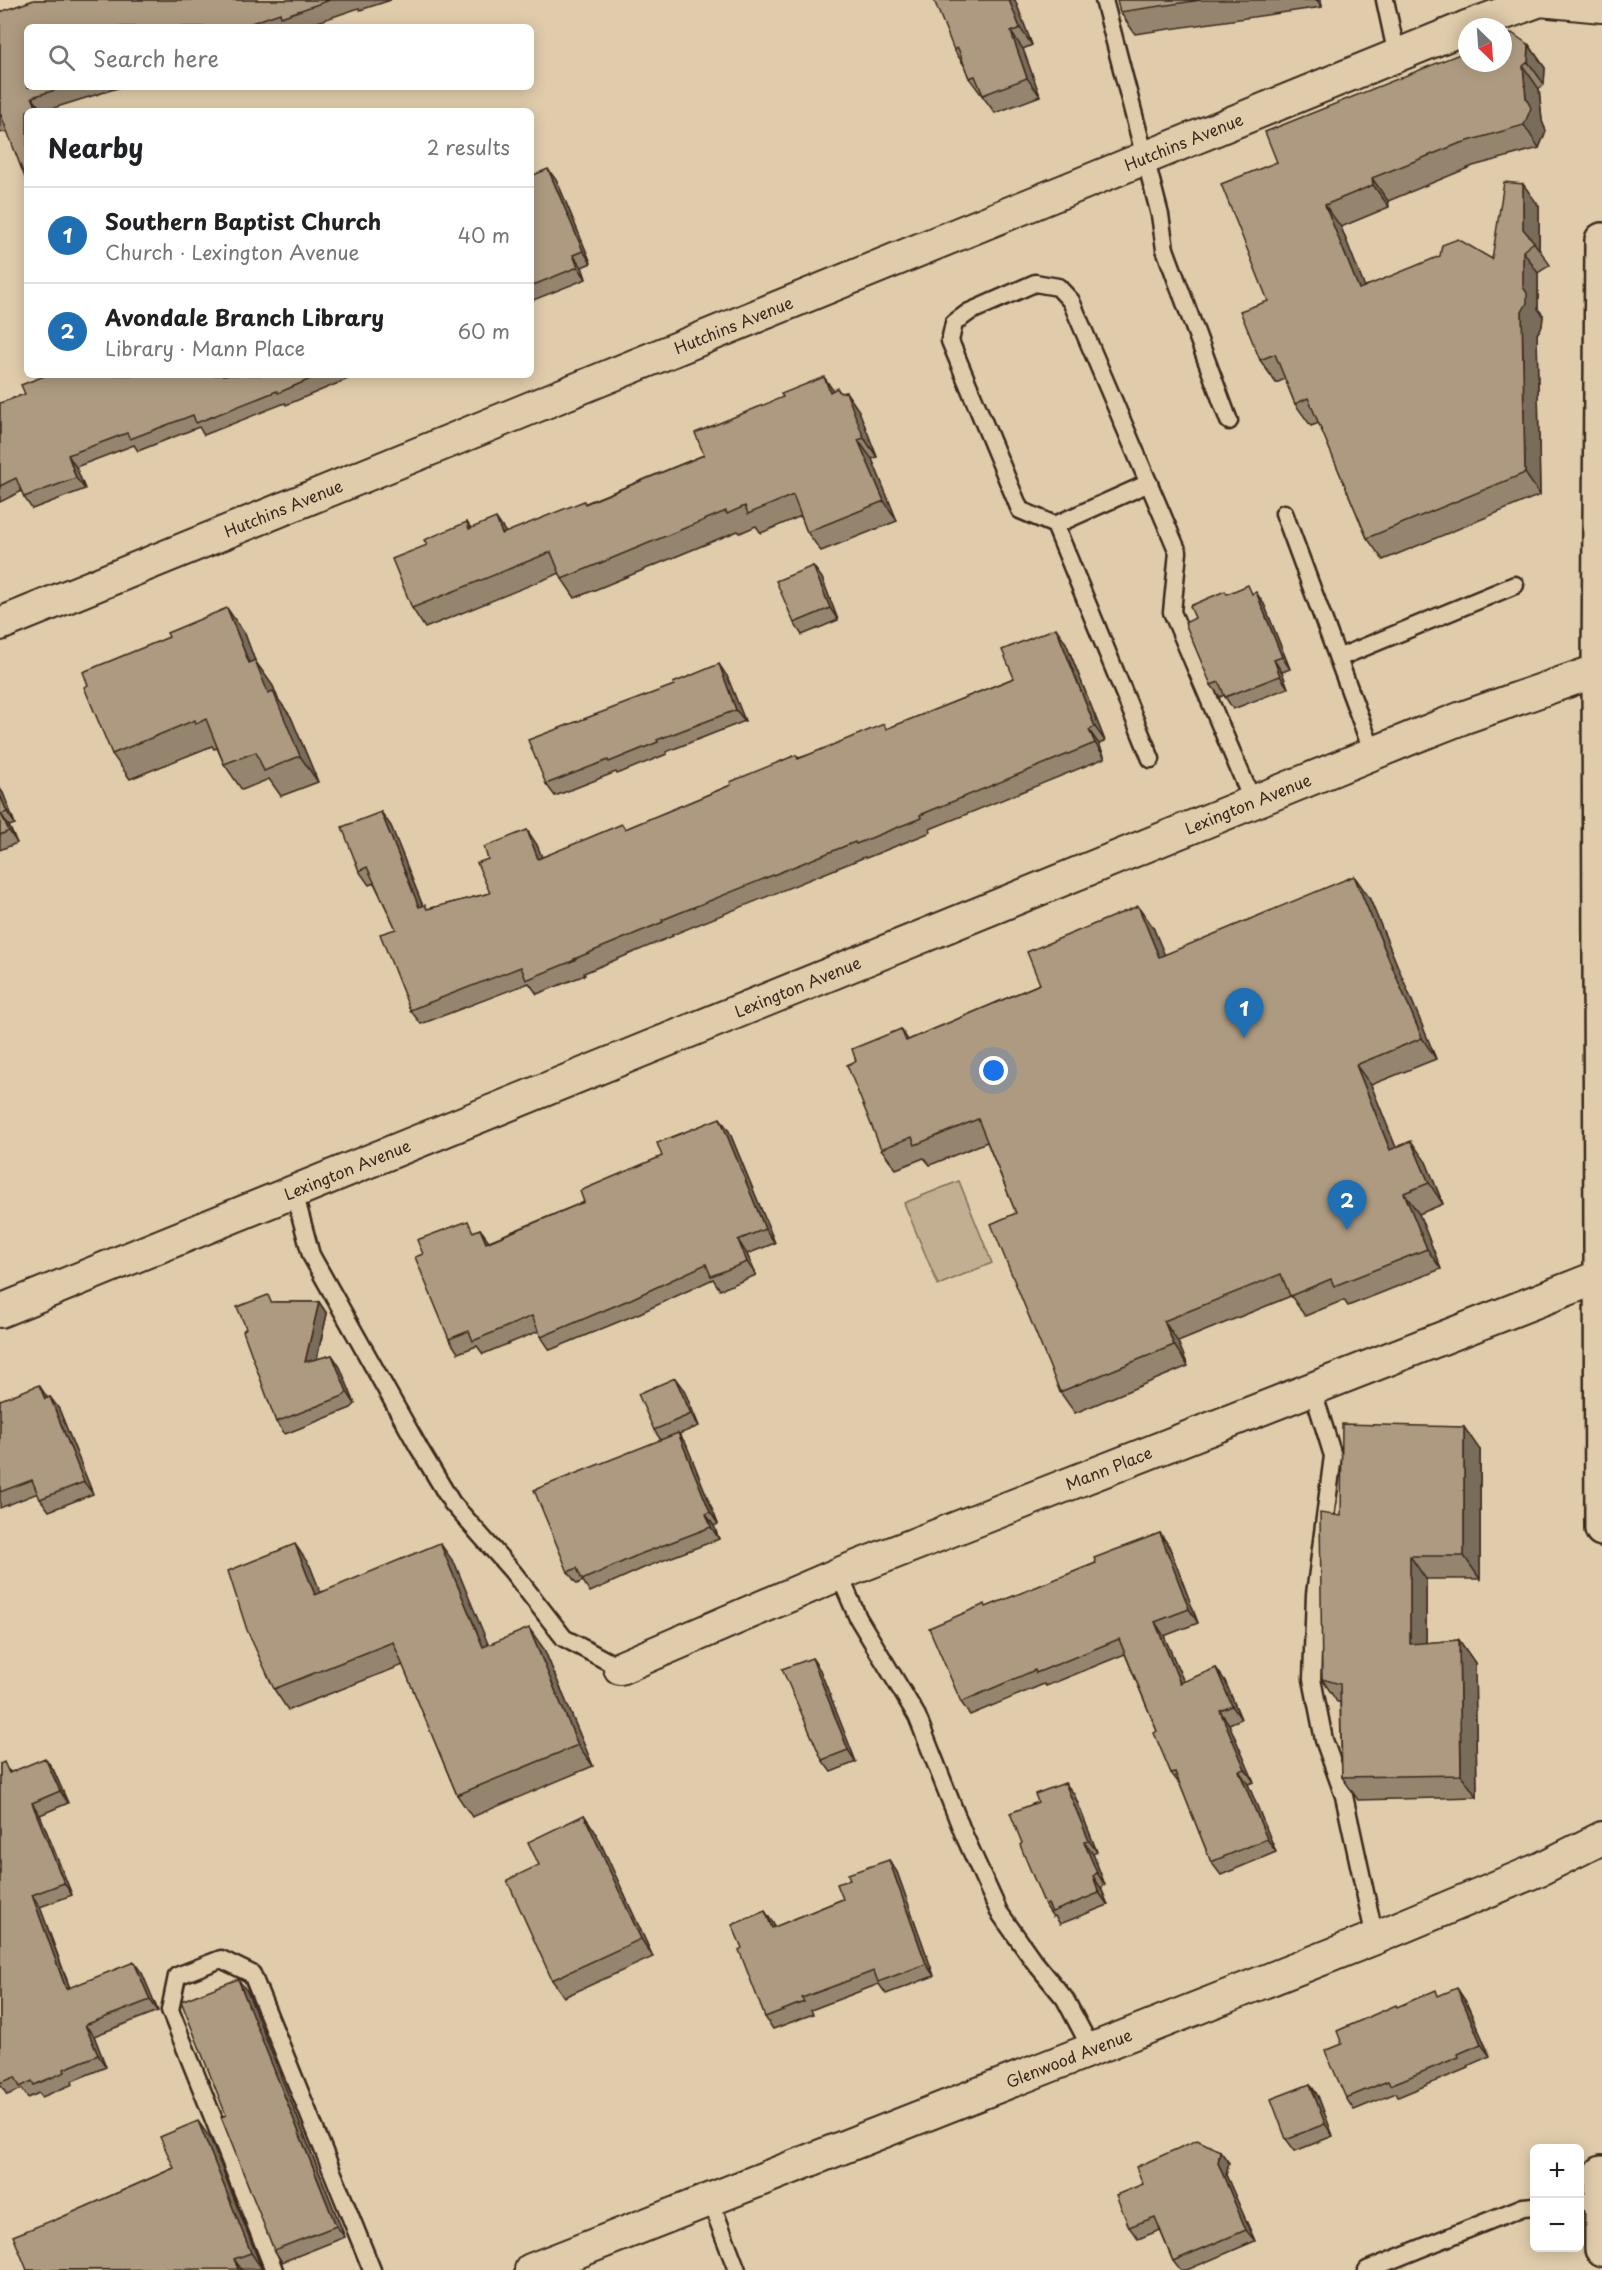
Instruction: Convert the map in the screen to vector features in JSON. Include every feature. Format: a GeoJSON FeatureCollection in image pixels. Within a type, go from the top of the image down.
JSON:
{"type":"FeatureCollection","features":[{"type":"Feature","properties":{"kind":"main road"},"geometry":{"type":"LineString","coordinates":[[1602,240],[1599,670],[1602,1529]]}},
{"type":"Feature","properties":{"kind":"main road"},"geometry":{"type":"LineString","coordinates":[[1602,2173],[1602,2249]]}},
{"type":"Feature","properties":{"kind":"street","name":"Hutchins Avenue"},"geometry":{"type":"LineString","coordinates":[[1488,18],[1540,0],[1602,6]]}},
{"type":"Feature","properties":{"kind":"street","name":"Hutchins Avenue"},"geometry":{"type":"LineString","coordinates":[[0,624],[1458,31]]}},
{"type":"Feature","properties":{"kind":"street","name":"Lexington Avenue"},"geometry":{"type":"LineString","coordinates":[[0,1311],[1462,717],[1599,670]]}},
{"type":"Feature","properties":{"kind":"street","name":"Mann Place"},"geometry":{"type":"LineString","coordinates":[[620,1668],[839,1574],[1601,1276]]}},
{"type":"Feature","properties":{"kind":"street","name":"Glenwood Avenue"},"geometry":{"type":"LineString","coordinates":[[531,2270],[1375,1938],[1540,1869],[1602,1838]]}},
{"type":"Feature","properties":{"kind":"lane"},"geometry":{"type":"LineString","coordinates":[[1104,0],[1160,215],[1165,249],[1229,422]]}},
{"type":"Feature","properties":{"kind":"lane"},"geometry":{"type":"LineString","coordinates":[[1384,0],[1397,56]]}},
{"type":"Feature","properties":{"kind":"lane"},"geometry":{"type":"LineString","coordinates":[[1151,759],[1055,525],[1020,510],[950,341],[954,323],[969,312],[1035,283],[1058,287],[1071,301],[1178,552],[1172,612],[1253,802]]}},
{"type":"Feature","properties":{"kind":"lane"},"geometry":{"type":"LineString","coordinates":[[1055,525],[1149,483]]}},
{"type":"Feature","properties":{"kind":"lane"},"geometry":{"type":"LineString","coordinates":[[1284,513],[1373,753]]}},
{"type":"Feature","properties":{"kind":"lane"},"geometry":{"type":"LineString","coordinates":[[1338,658],[1515,585]]}},
{"type":"Feature","properties":{"kind":"lane"},"geometry":{"type":"LineString","coordinates":[[294,1192],[311,1256],[452,1503],[512,1570],[564,1638],[620,1668]]}},
{"type":"Feature","properties":{"kind":"lane"},"geometry":{"type":"LineString","coordinates":[[1312,1388],[1333,1456],[1316,1594],[1312,1678],[1324,1740],[1344,1796],[1375,1938]]}},
{"type":"Feature","properties":{"kind":"lane"},"geometry":{"type":"LineString","coordinates":[[839,1574],[858,1618],[917,1716],[963,1835],[999,1912],[1033,1960],[1065,1999],[1092,2049]]}},
{"type":"Feature","properties":{"kind":"lane"},"geometry":{"type":"LineString","coordinates":[[274,2270],[170,2010],[177,1976],[221,1959],[252,1974],[372,2270]]}},
{"type":"Feature","properties":{"kind":"lane"},"geometry":{"type":"LineString","coordinates":[[710,2200],[737,2270]]}},
{"type":"Feature","properties":{"kind":"lane"},"geometry":{"type":"LineString","coordinates":[[1584,2202],[1601,2200]]}},
{"type":"Feature","properties":{"kind":"lane"},"geometry":{"type":"LineString","coordinates":[[1366,2270],[1523,2207],[1530,2206]]}},
{"type":"Feature","properties":{"kind":"shaded area"},"geometry":{"type":"Polygon","coordinates":[[[959,1181],[992,1263],[938,1285],[904,1203],[959,1181]]]}},
{"type":"Feature","properties":{"kind":"building"},"geometry":{"type":"Polygon","coordinates":[[[34,0],[330,0],[281,17],[280,13],[249,24],[24,24],[24,90],[55,90],[32,97],[37,108],[24,108],[24,175],[0,115],[0,12],[34,0]]]}},
{"type":"Feature","properties":{"kind":"building"},"geometry":{"type":"Polygon","coordinates":[[[934,0],[1009,0],[1020,28],[1011,32],[1027,78],[983,95],[975,76],[969,78],[958,48],[954,50],[934,0]]]}},
{"type":"Feature","properties":{"kind":"building"},"geometry":{"type":"Polygon","coordinates":[[[1117,0],[1201,0],[1120,12],[1117,0]]]}},
{"type":"Feature","properties":{"kind":"building"},"geometry":{"type":"Polygon","coordinates":[[[1512,33],[1529,45],[1528,62],[1523,66],[1526,98],[1531,108],[1524,125],[1458,144],[1372,178],[1373,185],[1325,205],[1359,289],[1440,256],[1442,245],[1458,239],[1492,259],[1504,182],[1523,184],[1523,229],[1534,242],[1523,251],[1523,287],[1527,293],[1527,303],[1522,312],[1525,473],[1367,538],[1308,398],[1295,404],[1275,354],[1260,360],[1240,311],[1268,301],[1221,184],[1277,162],[1265,132],[1458,55],[1458,72],[1512,72],[1512,33]]]}},
{"type":"Feature","properties":{"kind":"building"},"geometry":{"type":"Polygon","coordinates":[[[548,169],[583,251],[573,255],[578,267],[534,285],[534,175],[548,169]]]}},
{"type":"Feature","properties":{"kind":"building"},"geometry":{"type":"Polygon","coordinates":[[[824,377],[830,392],[837,388],[840,393],[846,392],[864,438],[858,440],[884,501],[807,532],[793,495],[748,514],[745,506],[727,514],[726,511],[562,579],[551,552],[412,608],[392,559],[427,545],[424,540],[467,522],[469,529],[496,518],[502,534],[584,501],[585,504],[704,455],[695,433],[783,397],[781,394],[824,377]]]}},
{"type":"Feature","properties":{"kind":"building"},"geometry":{"type":"Polygon","coordinates":[[[39,378],[313,378],[196,423],[193,415],[130,439],[127,433],[68,455],[76,478],[24,497],[16,478],[0,486],[0,403],[25,394],[21,385],[39,378]]]}},
{"type":"Feature","properties":{"kind":"building"},"geometry":{"type":"Polygon","coordinates":[[[813,566],[830,608],[794,623],[776,581],[813,566]]]}},
{"type":"Feature","properties":{"kind":"building"},"geometry":{"type":"Polygon","coordinates":[[[1248,585],[1252,594],[1256,592],[1282,657],[1274,660],[1280,676],[1225,697],[1219,682],[1211,685],[1185,623],[1195,618],[1190,606],[1225,591],[1227,594],[1248,585]]]}},
{"type":"Feature","properties":{"kind":"building"},"geometry":{"type":"Polygon","coordinates":[[[227,608],[249,663],[255,660],[268,693],[273,691],[300,756],[264,771],[256,752],[224,764],[206,719],[196,724],[195,720],[112,754],[84,687],[88,685],[83,672],[169,637],[167,633],[227,608]]]}},
{"type":"Feature","properties":{"kind":"building"},"geometry":{"type":"Polygon","coordinates":[[[1056,628],[1095,727],[1089,730],[1095,743],[920,815],[921,818],[856,844],[855,842],[662,920],[663,922],[526,980],[521,967],[410,1010],[380,934],[396,929],[367,867],[359,871],[342,827],[381,812],[419,907],[425,905],[427,909],[490,893],[477,863],[488,859],[484,847],[527,830],[538,859],[622,824],[625,829],[796,755],[798,759],[884,724],[886,729],[1014,678],[1002,650],[1056,628]]]}},
{"type":"Feature","properties":{"kind":"building"},"geometry":{"type":"Polygon","coordinates":[[[719,664],[736,710],[657,740],[658,742],[609,762],[608,760],[546,784],[528,740],[674,685],[673,683],[719,664]]]}},
{"type":"Feature","properties":{"kind":"building"},"geometry":{"type":"Polygon","coordinates":[[[0,795],[7,812],[1,814],[9,831],[0,835],[0,795]]]}},
{"type":"Feature","properties":{"kind":"building"},"geometry":{"type":"Polygon","coordinates":[[[1354,876],[1422,1038],[1356,1065],[1390,1150],[1411,1141],[1429,1183],[1404,1193],[1427,1249],[1334,1286],[1331,1279],[1290,1296],[1281,1274],[1164,1321],[1174,1345],[1060,1392],[991,1224],[1016,1213],[978,1119],[915,1145],[912,1137],[881,1149],[847,1065],[856,1061],[852,1049],[901,1029],[906,1041],[1040,984],[1027,952],[1138,906],[1159,957],[1354,876]]]}},
{"type":"Feature","properties":{"kind":"building"},"geometry":{"type":"Polygon","coordinates":[[[720,1118],[765,1229],[738,1240],[747,1262],[711,1276],[706,1264],[541,1337],[532,1316],[473,1341],[469,1331],[449,1339],[415,1257],[423,1254],[417,1240],[468,1221],[473,1232],[480,1229],[486,1243],[584,1202],[580,1191],[662,1156],[657,1143],[720,1118]]]}},
{"type":"Feature","properties":{"kind":"building"},"geometry":{"type":"Polygon","coordinates":[[[268,1295],[271,1302],[319,1302],[305,1362],[332,1355],[347,1392],[343,1396],[276,1422],[243,1331],[246,1328],[237,1307],[268,1295]]]}},
{"type":"Feature","properties":{"kind":"building"},"geometry":{"type":"Polygon","coordinates":[[[675,1378],[691,1414],[654,1430],[638,1394],[675,1378]]]}},
{"type":"Feature","properties":{"kind":"building"},"geometry":{"type":"Polygon","coordinates":[[[39,1385],[45,1399],[50,1397],[84,1482],[40,1499],[32,1480],[0,1492],[0,1400],[39,1385]]]}},
{"type":"Feature","properties":{"kind":"building"},"geometry":{"type":"Polygon","coordinates":[[[1342,1424],[1464,1427],[1464,1556],[1410,1556],[1410,1644],[1459,1640],[1461,1775],[1342,1777],[1340,1684],[1322,1679],[1320,1513],[1341,1516],[1342,1424]]]}},
{"type":"Feature","properties":{"kind":"building"},"geometry":{"type":"Polygon","coordinates":[[[678,1433],[710,1512],[706,1514],[711,1527],[638,1555],[582,1580],[577,1568],[568,1572],[534,1490],[678,1433]]]}},
{"type":"Feature","properties":{"kind":"building"},"geometry":{"type":"Polygon","coordinates":[[[1160,1533],[1189,1609],[1155,1622],[1180,1683],[1216,1668],[1232,1706],[1220,1711],[1245,1769],[1239,1771],[1267,1839],[1211,1862],[1175,1772],[1171,1773],[1154,1733],[1157,1731],[1119,1639],[1036,1673],[1035,1670],[961,1702],[929,1628],[985,1604],[986,1607],[1096,1563],[1094,1558],[1160,1533]]]}},
{"type":"Feature","properties":{"kind":"building"},"geometry":{"type":"Polygon","coordinates":[[[440,1543],[483,1647],[529,1628],[578,1745],[457,1795],[393,1642],[274,1689],[247,1630],[228,1571],[295,1544],[315,1595],[440,1543]]]}},
{"type":"Feature","properties":{"kind":"building"},"geometry":{"type":"Polygon","coordinates":[[[812,1658],[848,1750],[822,1760],[782,1669],[812,1658]]]}},
{"type":"Feature","properties":{"kind":"building"},"geometry":{"type":"Polygon","coordinates":[[[45,1758],[60,1791],[32,1803],[64,1883],[32,1895],[66,1989],[134,1962],[150,2000],[85,2025],[98,2055],[34,2085],[32,2081],[20,2087],[15,2077],[0,2083],[0,1764],[4,1762],[9,1773],[45,1758]]]}},
{"type":"Feature","properties":{"kind":"building"},"geometry":{"type":"Polygon","coordinates":[[[1065,1783],[1089,1841],[1084,1842],[1097,1873],[1093,1876],[1099,1893],[1052,1912],[1048,1904],[1045,1905],[1020,1845],[1022,1843],[1010,1813],[1038,1802],[1035,1794],[1065,1783]]]}},
{"type":"Feature","properties":{"kind":"building"},"geometry":{"type":"Polygon","coordinates":[[[584,1815],[641,1939],[552,1980],[507,1880],[539,1865],[528,1842],[584,1815]]]}},
{"type":"Feature","properties":{"kind":"building"},"geometry":{"type":"Polygon","coordinates":[[[889,1860],[926,1964],[878,1982],[874,1971],[802,1998],[804,2002],[765,2017],[739,1950],[742,1948],[732,1925],[765,1911],[772,1928],[843,1899],[837,1884],[850,1880],[848,1874],[889,1860]]]}},
{"type":"Feature","properties":{"kind":"building"},"geometry":{"type":"Polygon","coordinates":[[[238,1979],[336,2226],[274,2250],[221,2117],[226,2115],[181,2001],[238,1979]]]}},
{"type":"Feature","properties":{"kind":"building"},"geometry":{"type":"Polygon","coordinates":[[[1457,1988],[1481,2044],[1458,2054],[1459,2057],[1390,2085],[1388,2081],[1346,2098],[1325,2051],[1342,2044],[1337,2031],[1436,1990],[1438,1996],[1457,1988]]]}},
{"type":"Feature","properties":{"kind":"building"},"geometry":{"type":"Polygon","coordinates":[[[1310,2084],[1325,2124],[1286,2139],[1271,2099],[1310,2084]]]}},
{"type":"Feature","properties":{"kind":"building"},"geometry":{"type":"Polygon","coordinates":[[[198,2121],[251,2253],[234,2259],[238,2269],[27,2270],[13,2236],[174,2168],[160,2137],[198,2121]]]}},
{"type":"Feature","properties":{"kind":"building"},"geometry":{"type":"Polygon","coordinates":[[[1197,2140],[1220,2151],[1218,2163],[1246,2230],[1173,2261],[1155,2217],[1129,2227],[1116,2195],[1143,2184],[1136,2167],[1197,2140]]]}},
{"type":"Feature","properties":{"kind":"place","name":"Southern Baptist Church"},"geometry":{"type":"Point","coordinates":[1244,1038]}},
{"type":"Feature","properties":{"kind":"place","name":"Avondale Branch Library"},"geometry":{"type":"Point","coordinates":[1347,1230]}}]}
